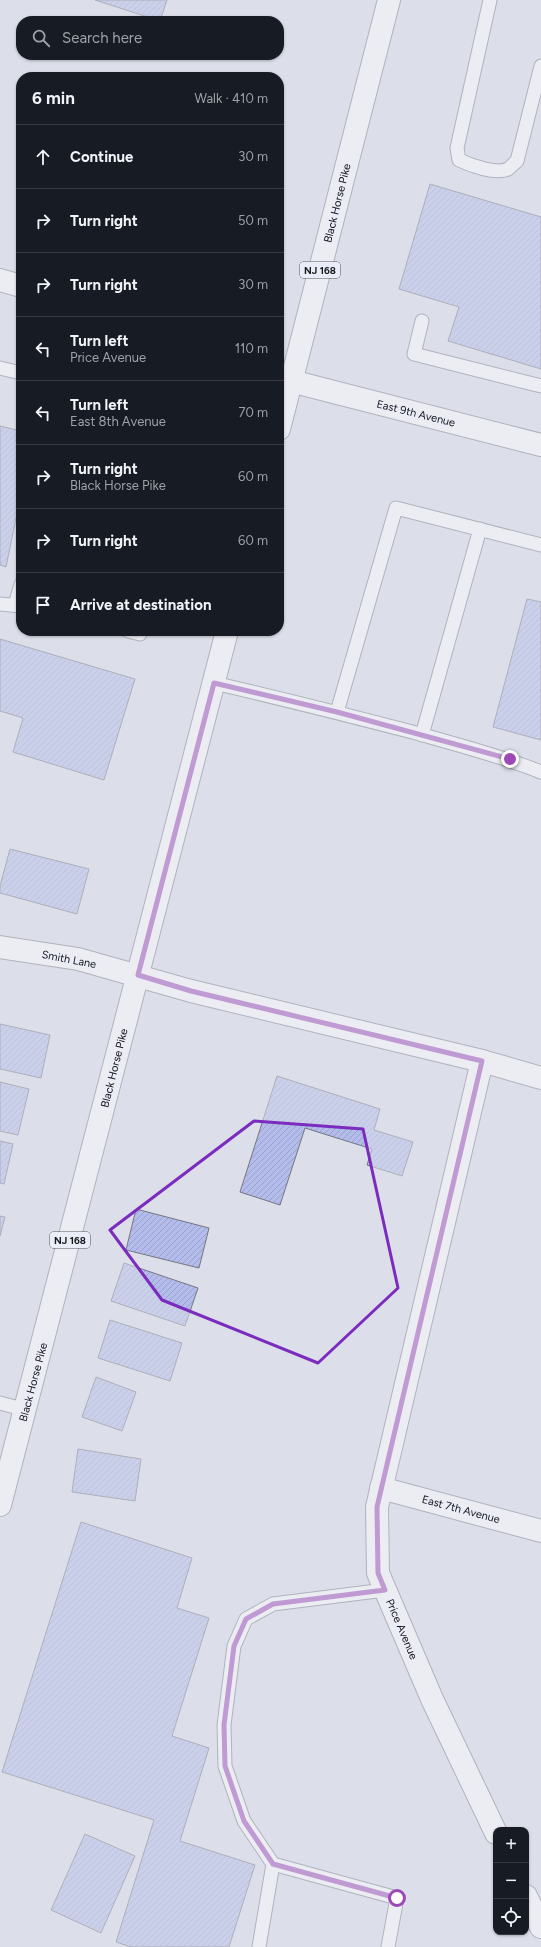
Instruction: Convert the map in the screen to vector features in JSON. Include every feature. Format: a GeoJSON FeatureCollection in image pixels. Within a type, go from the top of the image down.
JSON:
{"type":"FeatureCollection","features":[{"type":"Feature","properties":{"kind":"street","name":"Black Horse Pike"},"geometry":{"type":"LineString","coordinates":[[285,380],[390,0]]}},
{"type":"Feature","properties":{"kind":"street"},"geometry":{"type":"LineString","coordinates":[[0,280],[16,285]]}},
{"type":"Feature","properties":{"kind":"street","name":"East 9th Avenue"},"geometry":{"type":"LineString","coordinates":[[285,380],[541,443]]}},
{"type":"Feature","properties":{"kind":"street","name":"Black Horse Pike"},"geometry":{"type":"LineString","coordinates":[[0,1505],[26,1410],[226,636]]}},
{"type":"Feature","properties":{"kind":"street","name":"Smith Lane"},"geometry":{"type":"LineString","coordinates":[[0,947],[78,959],[191,991],[482,1061],[541,1078]]}},
{"type":"Feature","properties":{"kind":"street","name":"Price Avenue"},"geometry":{"type":"LineString","coordinates":[[482,1061],[377,1507],[378,1573],[432,1699],[493,1828]]}},
{"type":"Feature","properties":{"kind":"street","name":"East 7th Avenue"},"geometry":{"type":"LineString","coordinates":[[381,1488],[541,1531]]}},
{"type":"Feature","properties":{"kind":"street"},"geometry":{"type":"LineString","coordinates":[[527,1899],[541,1927]]}},
{"type":"Feature","properties":{"kind":"lane"},"geometry":{"type":"LineString","coordinates":[[490,0],[457,148],[459,160],[469,165],[498,172],[508,169],[517,161],[541,66]]}},
{"type":"Feature","properties":{"kind":"lane"},"geometry":{"type":"LineString","coordinates":[[422,321],[414,354],[541,386]]}},
{"type":"Feature","properties":{"kind":"lane"},"geometry":{"type":"LineString","coordinates":[[0,368],[16,372]]}},
{"type":"Feature","properties":{"kind":"lane"},"geometry":{"type":"LineString","coordinates":[[337,712],[396,508],[541,545]]}},
{"type":"Feature","properties":{"kind":"lane"},"geometry":{"type":"LineString","coordinates":[[422,735],[480,529]]}},
{"type":"Feature","properties":{"kind":"lane"},"geometry":{"type":"LineString","coordinates":[[0,604],[16,606]]}},
{"type":"Feature","properties":{"kind":"lane"},"geometry":{"type":"LineString","coordinates":[[214,683],[337,712],[422,735],[510,759],[541,772]]}},
{"type":"Feature","properties":{"kind":"lane"},"geometry":{"type":"LineString","coordinates":[[0,1403],[26,1410]]}},
{"type":"Feature","properties":{"kind":"lane"},"geometry":{"type":"LineString","coordinates":[[385,1590],[273,1604],[246,1619],[234,1646],[224,1725],[225,1766],[244,1821],[273,1864],[397,1898],[388,1947]]}},
{"type":"Feature","properties":{"kind":"lane"},"geometry":{"type":"LineString","coordinates":[[259,1947],[273,1864]]}},
{"type":"Feature","properties":{"kind":"highlighted area"},"geometry":{"type":"Polygon","coordinates":[[[254,1121],[363,1129],[398,1288],[318,1363],[162,1300],[110,1230],[254,1121]]]}},
{"type":"Feature","properties":{"kind":"building"},"geometry":{"type":"Polygon","coordinates":[[[95,0],[167,0],[162,16],[145,16],[95,0]]]}},
{"type":"Feature","properties":{"kind":"building"},"geometry":{"type":"Polygon","coordinates":[[[430,184],[541,217],[541,369],[448,341],[459,307],[399,289],[430,184]]]}},
{"type":"Feature","properties":{"kind":"building"},"geometry":{"type":"Polygon","coordinates":[[[0,426],[16,430],[16,518],[6,567],[0,565],[0,426]]]}},
{"type":"Feature","properties":{"kind":"building"},"geometry":{"type":"Polygon","coordinates":[[[527,599],[541,602],[541,740],[493,727],[527,599]]]}},
{"type":"Feature","properties":{"kind":"building"},"geometry":{"type":"Polygon","coordinates":[[[0,639],[135,679],[104,780],[13,752],[23,718],[0,711],[0,639]]]}},
{"type":"Feature","properties":{"kind":"building"},"geometry":{"type":"Polygon","coordinates":[[[10,849],[89,869],[77,914],[0,893],[0,886],[10,849]]]}},
{"type":"Feature","properties":{"kind":"building"},"geometry":{"type":"Polygon","coordinates":[[[0,1024],[50,1035],[41,1078],[0,1069],[0,1024]]]}},
{"type":"Feature","properties":{"kind":"building"},"geometry":{"type":"Polygon","coordinates":[[[277,1076],[380,1109],[374,1130],[413,1142],[402,1176],[367,1165],[372,1149],[305,1128],[280,1205],[240,1192],[277,1076]]]}},
{"type":"Feature","properties":{"kind":"building"},"geometry":{"type":"Polygon","coordinates":[[[0,1082],[29,1089],[18,1135],[0,1131],[0,1082]]]}},
{"type":"Feature","properties":{"kind":"building"},"geometry":{"type":"Polygon","coordinates":[[[0,1141],[13,1144],[4,1184],[0,1183],[0,1141]]]}},
{"type":"Feature","properties":{"kind":"building"},"geometry":{"type":"Polygon","coordinates":[[[136,1209],[209,1228],[199,1268],[126,1250],[136,1209]]]}},
{"type":"Feature","properties":{"kind":"building"},"geometry":{"type":"Polygon","coordinates":[[[0,1216],[5,1217],[0,1236],[0,1216]]]}},
{"type":"Feature","properties":{"kind":"building"},"geometry":{"type":"Polygon","coordinates":[[[124,1263],[198,1288],[185,1326],[111,1301],[124,1263]]]}},
{"type":"Feature","properties":{"kind":"building"},"geometry":{"type":"Polygon","coordinates":[[[110,1320],[182,1343],[170,1381],[98,1358],[110,1320]]]}},
{"type":"Feature","properties":{"kind":"building"},"geometry":{"type":"Polygon","coordinates":[[[96,1377],[136,1392],[122,1431],[82,1417],[96,1377]]]}},
{"type":"Feature","properties":{"kind":"building"},"geometry":{"type":"Polygon","coordinates":[[[78,1449],[141,1459],[135,1501],[72,1492],[78,1449]]]}},
{"type":"Feature","properties":{"kind":"building"},"geometry":{"type":"Polygon","coordinates":[[[81,1522],[192,1558],[177,1608],[209,1618],[172,1736],[209,1748],[180,1841],[255,1865],[229,1947],[131,1947],[116,1942],[154,1820],[2,1772],[81,1522]]]}},
{"type":"Feature","properties":{"kind":"building"},"geometry":{"type":"Polygon","coordinates":[[[85,1834],[135,1856],[101,1933],[51,1910],[85,1834]]]}},
{"type":"Feature","properties":{"kind":"route"},"geometry":{"type":"LineString","coordinates":[[397,1898],[273,1864],[244,1821],[225,1766],[224,1725],[234,1646],[246,1619],[273,1604],[385,1590],[378,1573],[377,1507],[482,1061],[191,991],[138,975],[214,683],[337,712],[510,759]]}}]}
